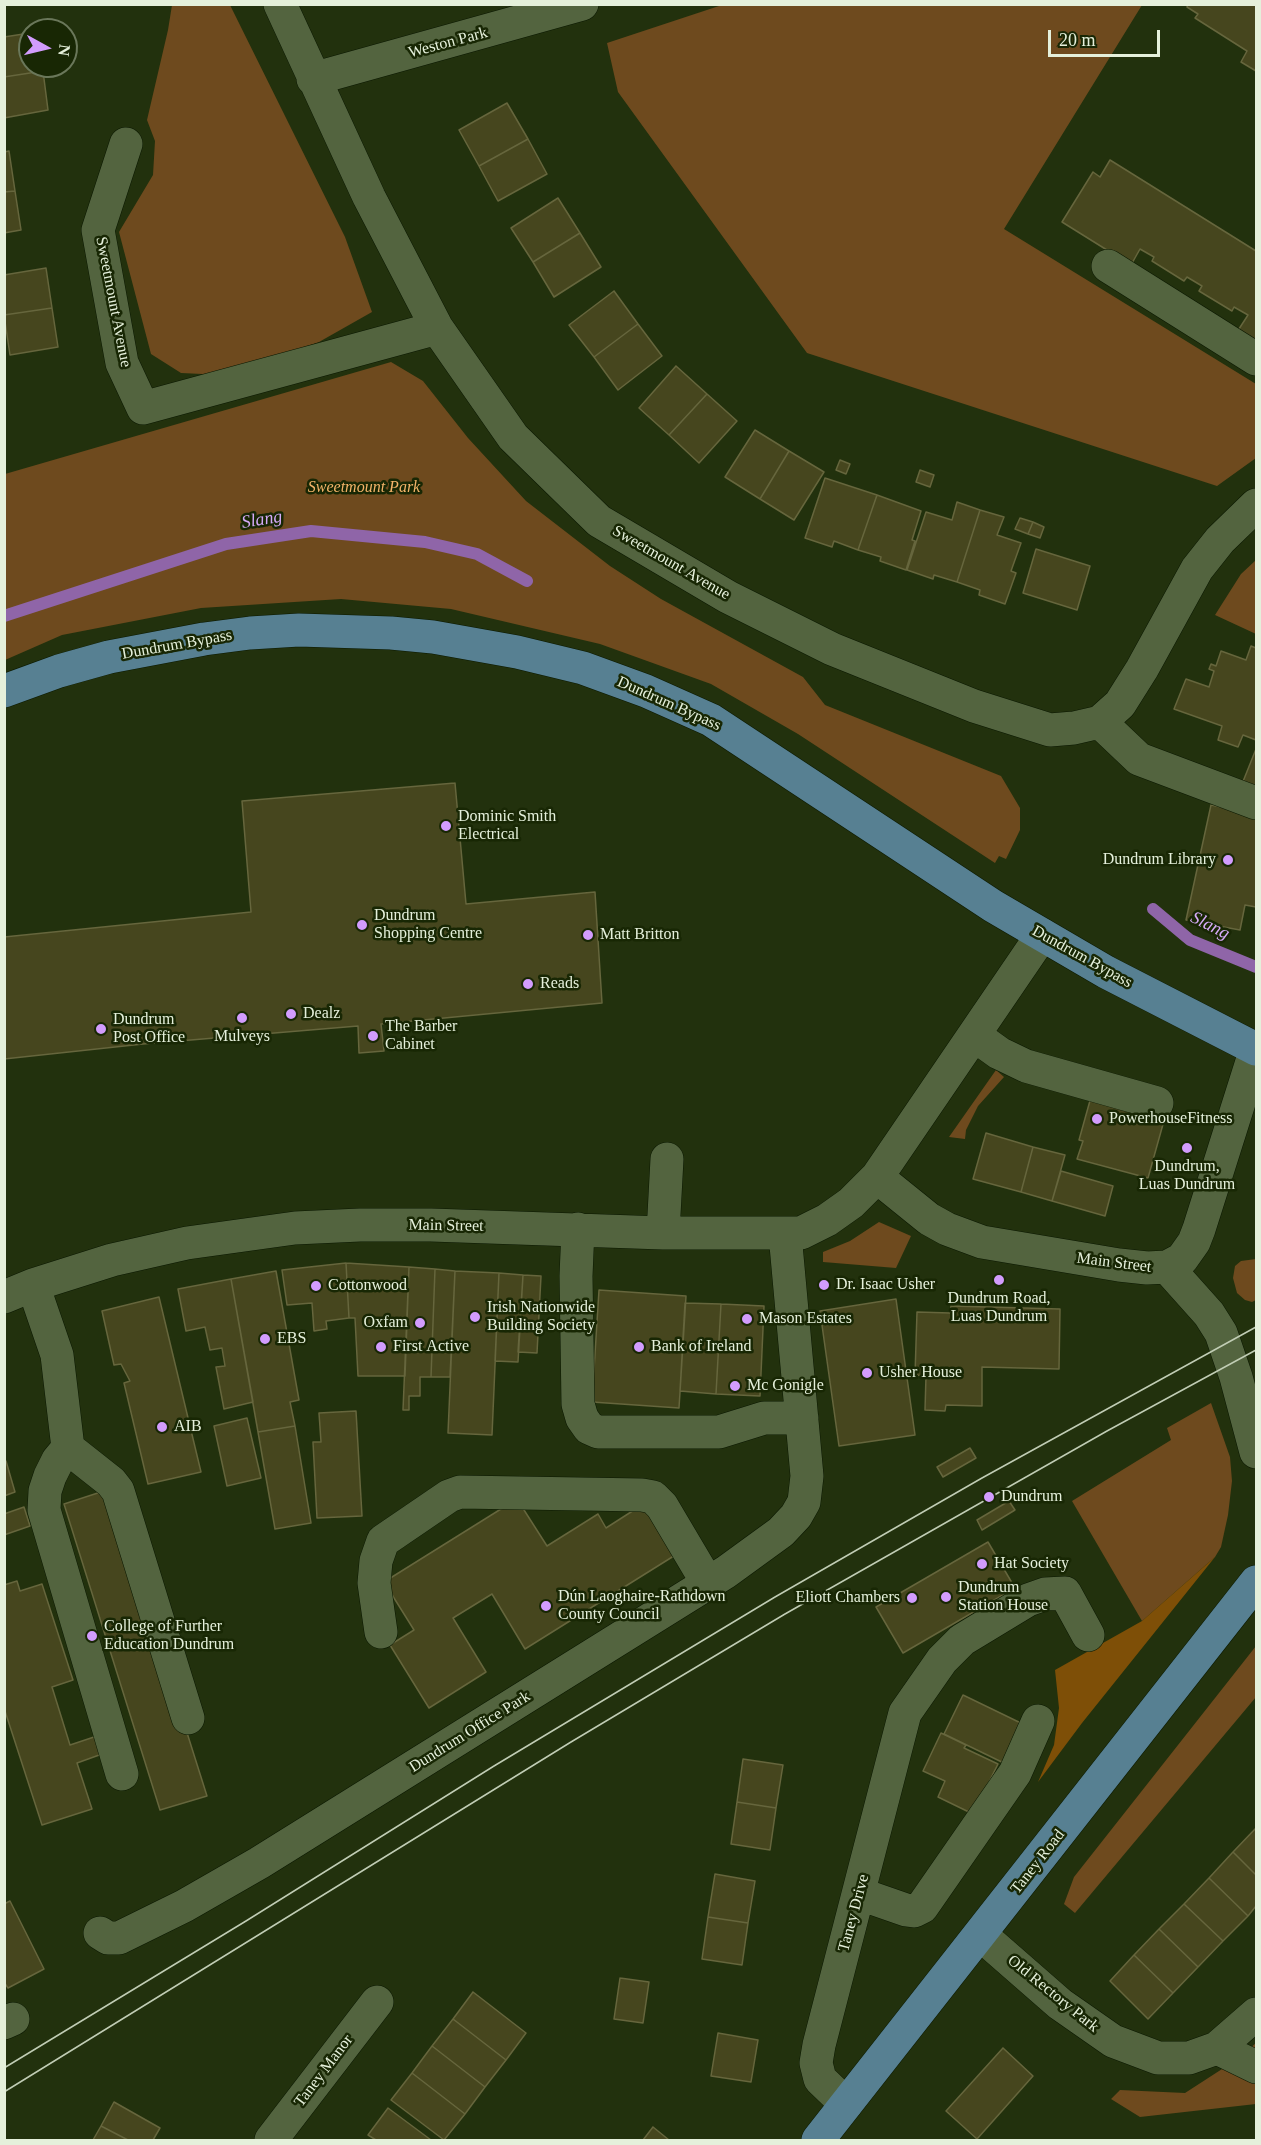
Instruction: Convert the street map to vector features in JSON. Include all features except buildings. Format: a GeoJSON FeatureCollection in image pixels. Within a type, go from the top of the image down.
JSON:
{"type":"FeatureCollection","features":[{"type":"Feature","properties":{"kind":"main road","name":"Dundrum Bypass"},"geometry":{"type":"LineString","coordinates":[[4,690],[109,657],[204,639],[299,630],[391,633],[464,642],[528,654],[583,668],[615,678],[711,720],[993,906],[1106,972],[1256,1049]]}},
{"type":"Feature","properties":{"kind":"main road","name":"Taney Road"},"geometry":{"type":"LineString","coordinates":[[818,2140],[1257,1582]]}},
{"type":"Feature","properties":{"kind":"street","name":"Sweetmount Avenue"},"geometry":{"type":"LineString","coordinates":[[280,4],[369,197],[438,328],[513,437],[599,521],[749,608],[832,649],[974,706],[1050,730],[1068,729],[1100,722]]}},
{"type":"Feature","properties":{"kind":"street","name":"Weston Park"},"geometry":{"type":"LineString","coordinates":[[314,79],[582,4]]}},
{"type":"Feature","properties":{"kind":"street","name":"Sweetmount Avenue"},"geometry":{"type":"LineString","coordinates":[[126,144],[98,230],[122,363],[143,408],[438,328]]}},
{"type":"Feature","properties":{"kind":"street"},"geometry":{"type":"LineString","coordinates":[[1108,266],[1257,359]]}},
{"type":"Feature","properties":{"kind":"street"},"geometry":{"type":"LineString","coordinates":[[1257,505],[1220,540],[1197,569],[1143,669],[1120,704],[1100,722],[1139,759],[1257,803]]}},
{"type":"Feature","properties":{"kind":"street","name":"Main Street"},"geometry":{"type":"LineString","coordinates":[[19,1291],[112,1260],[187,1243],[295,1228],[410,1225],[663,1233],[801,1233],[827,1220],[851,1203],[877,1176],[1042,935]]}},
{"type":"Feature","properties":{"kind":"street"},"geometry":{"type":"LineString","coordinates":[[974,1035],[999,1053],[1026,1066],[1156,1103]]}},
{"type":"Feature","properties":{"kind":"street","name":"Main Street"},"geometry":{"type":"LineString","coordinates":[[877,1176],[929,1219],[947,1229],[982,1242],[1119,1265],[1147,1268],[1167,1267],[1182,1258],[1194,1242],[1256,1049]]}},
{"type":"Feature","properties":{"kind":"street"},"geometry":{"type":"LineString","coordinates":[[663,1233],[667,1160]]}},
{"type":"Feature","properties":{"kind":"street"},"geometry":{"type":"LineString","coordinates":[[578,1229],[576,1276],[578,1404],[582,1418],[589,1428],[598,1432],[719,1432],[764,1418],[802,1418]]}},
{"type":"Feature","properties":{"kind":"street","name":"Dundrum Office Park"},"geometry":{"type":"LineString","coordinates":[[100,1933],[108,1938],[119,1938],[184,1906],[259,1863],[726,1572],[782,1532],[796,1516],[804,1502],[806,1482],[784,1234]]}},
{"type":"Feature","properties":{"kind":"street"},"geometry":{"type":"LineString","coordinates":[[1167,1267],[1209,1314],[1221,1333],[1257,1452]]}},
{"type":"Feature","properties":{"kind":"street"},"geometry":{"type":"LineString","coordinates":[[19,1291],[57,1355],[68,1448],[111,1482],[118,1491],[188,1718]]}},
{"type":"Feature","properties":{"kind":"street"},"geometry":{"type":"LineString","coordinates":[[68,1448],[58,1460],[50,1476],[45,1491],[44,1510],[122,1774]]}},
{"type":"Feature","properties":{"kind":"street"},"geometry":{"type":"LineString","coordinates":[[381,1632],[374,1582],[376,1562],[383,1541],[449,1496],[460,1492],[653,1497],[662,1506],[707,1582]]}},
{"type":"Feature","properties":{"kind":"street","name":"Taney Drive"},"geometry":{"type":"LineString","coordinates":[[846,2104],[820,2079],[816,2063],[827,2011],[860,1894],[905,1713],[942,1660],[962,1640],[1028,1600],[1045,1594],[1065,1593],[1088,1635]]}},
{"type":"Feature","properties":{"kind":"street"},"geometry":{"type":"LineString","coordinates":[[860,1894],[906,1910],[914,1911],[921,1907],[1015,1773],[1038,1721]]}},
{"type":"Feature","properties":{"kind":"street","name":"Old Rectory Park"},"geometry":{"type":"LineString","coordinates":[[981,1935],[1060,2004],[1113,2041],[1158,2058],[1189,2058],[1217,2048],[1257,2014]]}},
{"type":"Feature","properties":{"kind":"street","name":"Taney Manor"},"geometry":{"type":"LineString","coordinates":[[271,2140],[377,2002]]}},
{"type":"Feature","properties":{"kind":"street"},"geometry":{"type":"LineString","coordinates":[[1217,2048],[1257,2067]]}},
{"type":"Feature","properties":{"kind":"green space"},"geometry":{"type":"Polygon","coordinates":[[[172,5],[230,5],[345,237],[372,312],[319,342],[224,375],[181,373],[151,354],[119,232],[153,175],[155,141],[147,120],[172,5]]]}},
{"type":"Feature","properties":{"kind":"green space"},"geometry":{"type":"Polygon","coordinates":[[[722,5],[1142,5],[1004,229],[1256,384],[1256,458],[1217,486],[807,353],[618,92],[607,43],[722,5]]]}},
{"type":"Feature","properties":{"kind":"green space","name":"Sweetmount Park"},"geometry":{"type":"Polygon","coordinates":[[[391,362],[423,381],[468,438],[526,501],[610,566],[661,599],[803,677],[825,705],[1001,776],[1020,808],[1020,830],[1006,859],[999,856],[995,863],[798,734],[711,684],[600,644],[451,609],[341,599],[201,608],[62,635],[5,660],[5,474],[391,362]]]}},
{"type":"Feature","properties":{"kind":"green space"},"geometry":{"type":"Polygon","coordinates":[[[1256,560],[1256,634],[1215,615],[1241,574],[1256,560]]]}},
{"type":"Feature","properties":{"kind":"green space"},"geometry":{"type":"Polygon","coordinates":[[[996,1070],[1004,1077],[978,1106],[966,1130],[965,1139],[949,1137],[996,1070]]]}},
{"type":"Feature","properties":{"kind":"green space"},"geometry":{"type":"Polygon","coordinates":[[[879,1222],[911,1236],[896,1268],[823,1262],[823,1252],[850,1241],[879,1222]]]}},
{"type":"Feature","properties":{"kind":"green space"},"geometry":{"type":"Polygon","coordinates":[[[1256,1259],[1256,1300],[1252,1302],[1245,1300],[1237,1293],[1233,1278],[1235,1266],[1241,1261],[1256,1259]]]}},
{"type":"Feature","properties":{"kind":"green space"},"geometry":{"type":"Polygon","coordinates":[[[1211,1403],[1230,1457],[1232,1481],[1221,1547],[1215,1557],[1142,1621],[1072,1501],[1171,1440],[1167,1428],[1211,1403]]]}},
{"type":"Feature","properties":{"kind":"green space"},"geometry":{"type":"Polygon","coordinates":[[[1256,1646],[1256,1697],[1075,1913],[1064,1904],[1074,1877],[1256,1646]]]}},
{"type":"Feature","properties":{"kind":"green space"},"geometry":{"type":"Polygon","coordinates":[[[1256,2043],[1256,2104],[1140,2117],[1111,2099],[1120,2090],[1185,2093],[1236,2060],[1256,2043]]]}},
{"type":"Feature","properties":{"kind":"shaded area"},"geometry":{"type":"Polygon","coordinates":[[[1215,1557],[1082,1723],[1038,1782],[1054,1745],[1059,1708],[1055,1670],[1142,1621],[1215,1557]]]}},
{"type":"Feature","properties":{"kind":"waterway","name":"Slang"},"geometry":{"type":"LineString","coordinates":[[4,616],[226,544],[311,531],[425,542],[477,554],[527,581]]}},
{"type":"Feature","properties":{"kind":"waterway","name":"Slang"},"geometry":{"type":"LineString","coordinates":[[1153,909],[1190,940],[1256,967]]}},
{"type":"Feature","properties":{"kind":"tram line"},"geometry":{"type":"LineString","coordinates":[[4,2068],[246,1921],[494,1766],[775,1597],[982,1478],[1256,1327]]}},
{"type":"Feature","properties":{"kind":"tram line"},"geometry":{"type":"LineString","coordinates":[[4,2092],[571,1742],[785,1614],[1107,1431],[1256,1350]]}},
{"type":"Feature","properties":{"kind":"place","name":"Dominic Smith Electrical"},"geometry":{"type":"Point","coordinates":[446,826]}},
{"type":"Feature","properties":{"kind":"place","name":"Dundrum Library"},"geometry":{"type":"Point","coordinates":[1228,860]}},
{"type":"Feature","properties":{"kind":"place","name":"Dundrum Shopping Centre"},"geometry":{"type":"Point","coordinates":[362,925]}},
{"type":"Feature","properties":{"kind":"place","name":"Matt Britton"},"geometry":{"type":"Point","coordinates":[588,935]}},
{"type":"Feature","properties":{"kind":"place","name":"Reads"},"geometry":{"type":"Point","coordinates":[528,984]}},
{"type":"Feature","properties":{"kind":"place","name":"Dealz"},"geometry":{"type":"Point","coordinates":[291,1014]}},
{"type":"Feature","properties":{"kind":"place","name":"Mulveys"},"geometry":{"type":"Point","coordinates":[242,1018]}},
{"type":"Feature","properties":{"kind":"place","name":"Dundrum Post Office"},"geometry":{"type":"Point","coordinates":[101,1029]}},
{"type":"Feature","properties":{"kind":"place","name":"The Barber Cabinet"},"geometry":{"type":"Point","coordinates":[373,1036]}},
{"type":"Feature","properties":{"kind":"place","name":"PowerhouseFitness"},"geometry":{"type":"Point","coordinates":[1097,1119]}},
{"type":"Feature","properties":{"kind":"place","name":"Dundrum, Luas Dundrum"},"geometry":{"type":"Point","coordinates":[1187,1148]}},
{"type":"Feature","properties":{"kind":"place","name":"Dundrum Road, Luas Dundrum"},"geometry":{"type":"Point","coordinates":[999,1280]}},
{"type":"Feature","properties":{"kind":"place","name":"Dr. Isaac Usher"},"geometry":{"type":"Point","coordinates":[824,1285]}},
{"type":"Feature","properties":{"kind":"place","name":"Cottonwood"},"geometry":{"type":"Point","coordinates":[316,1286]}},
{"type":"Feature","properties":{"kind":"place","name":"Irish Nationwide Building Society"},"geometry":{"type":"Point","coordinates":[475,1317]}},
{"type":"Feature","properties":{"kind":"place","name":"Mason Estates"},"geometry":{"type":"Point","coordinates":[747,1319]}},
{"type":"Feature","properties":{"kind":"place","name":"Oxfam"},"geometry":{"type":"Point","coordinates":[420,1323]}},
{"type":"Feature","properties":{"kind":"place","name":"EBS"},"geometry":{"type":"Point","coordinates":[265,1339]}},
{"type":"Feature","properties":{"kind":"place","name":"First Active"},"geometry":{"type":"Point","coordinates":[381,1347]}},
{"type":"Feature","properties":{"kind":"place","name":"Bank of Ireland"},"geometry":{"type":"Point","coordinates":[639,1347]}},
{"type":"Feature","properties":{"kind":"place","name":"Usher House"},"geometry":{"type":"Point","coordinates":[867,1373]}},
{"type":"Feature","properties":{"kind":"place","name":"Mc Gonigle"},"geometry":{"type":"Point","coordinates":[735,1386]}},
{"type":"Feature","properties":{"kind":"place","name":"AIB"},"geometry":{"type":"Point","coordinates":[162,1427]}},
{"type":"Feature","properties":{"kind":"place","name":"Dundrum"},"geometry":{"type":"Point","coordinates":[989,1497]}},
{"type":"Feature","properties":{"kind":"place","name":"Hat Society"},"geometry":{"type":"Point","coordinates":[982,1564]}},
{"type":"Feature","properties":{"kind":"place","name":"Dundrum Station House"},"geometry":{"type":"Point","coordinates":[946,1597]}},
{"type":"Feature","properties":{"kind":"place","name":"Eliott Chambers"},"geometry":{"type":"Point","coordinates":[912,1598]}},
{"type":"Feature","properties":{"kind":"place","name":"Dún Laoghaire-Rathdown County Council"},"geometry":{"type":"Point","coordinates":[546,1606]}},
{"type":"Feature","properties":{"kind":"place","name":"College of Further Education Dundrum"},"geometry":{"type":"Point","coordinates":[92,1636]}}]}
